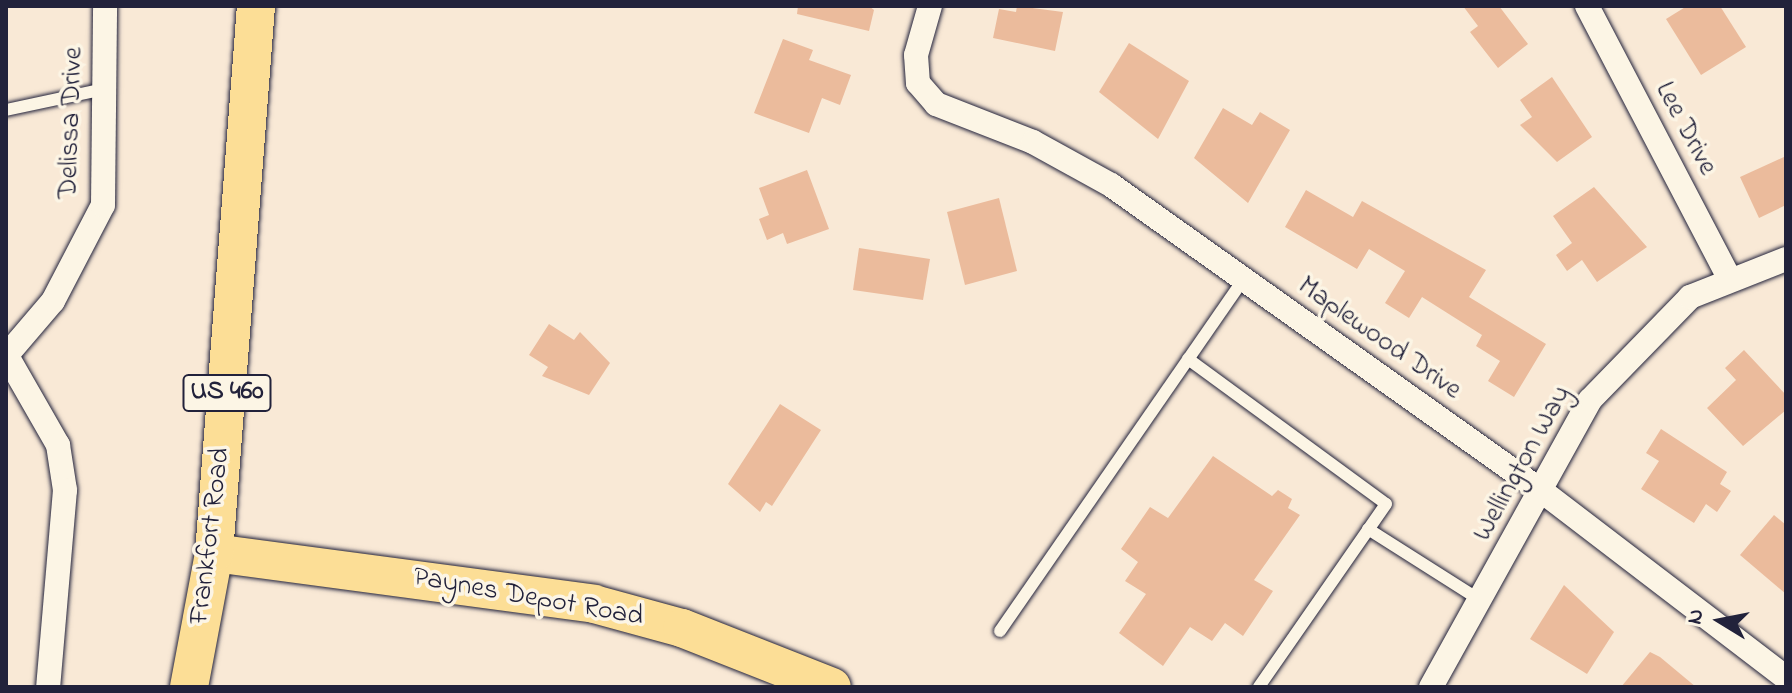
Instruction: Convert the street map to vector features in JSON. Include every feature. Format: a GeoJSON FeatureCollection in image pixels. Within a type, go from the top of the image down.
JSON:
{"type":"FeatureCollection","features":[{"type":"Feature","properties":{"kind":"main road","name":"Frankfort Road"},"geometry":{"type":"LineString","coordinates":[[189,687],[214,553],[256,6]]}},
{"type":"Feature","properties":{"kind":"main road","name":"Paynes Depot Road"},"geometry":{"type":"LineString","coordinates":[[214,553],[594,604],[682,628],[832,687]]}},
{"type":"Feature","properties":{"kind":"street","name":"Delissa Drive"},"geometry":{"type":"LineString","coordinates":[[6,356],[53,301],[103,205],[105,6]]}},
{"type":"Feature","properties":{"kind":"street","name":"Maplewood Drive"},"geometry":{"type":"LineString","coordinates":[[930,6],[916,55],[918,83],[936,104],[1033,142],[1111,185],[1543,492],[1786,678]]}},
{"type":"Feature","properties":{"kind":"street","name":"Lee Drive"},"geometry":{"type":"LineString","coordinates":[[1587,6],[1730,280]]}},
{"type":"Feature","properties":{"kind":"street","name":"Wellington Way"},"geometry":{"type":"LineString","coordinates":[[1431,687],[1543,492],[1590,400],[1668,313],[1730,280],[1786,259]]}},
{"type":"Feature","properties":{"kind":"street"},"geometry":{"type":"LineString","coordinates":[[6,356],[58,445],[65,490],[48,687]]}},
{"type":"Feature","properties":{"kind":"lane"},"geometry":{"type":"LineString","coordinates":[[6,110],[104,89]]}},
{"type":"Feature","properties":{"kind":"lane"},"geometry":{"type":"LineString","coordinates":[[1000,631],[1244,279]]}},
{"type":"Feature","properties":{"kind":"lane"},"geometry":{"type":"LineString","coordinates":[[1188,359],[1386,504],[1259,687]]}},
{"type":"Feature","properties":{"kind":"lane"},"geometry":{"type":"LineString","coordinates":[[1368,529],[1480,601]]}},
{"type":"Feature","properties":{"kind":"building"},"geometry":{"type":"Polygon","coordinates":[[[798,6],[869,6],[874,10],[869,31],[797,14],[798,6]]]}},
{"type":"Feature","properties":{"kind":"building"},"geometry":{"type":"Polygon","coordinates":[[[1017,6],[1063,12],[1055,51],[993,38],[999,9],[1016,12],[1017,6]]]}},
{"type":"Feature","properties":{"kind":"building"},"geometry":{"type":"Polygon","coordinates":[[[1463,6],[1499,6],[1528,44],[1498,68],[1470,32],[1478,26],[1463,6]]]}},
{"type":"Feature","properties":{"kind":"building"},"geometry":{"type":"Polygon","coordinates":[[[1687,6],[1720,6],[1746,47],[1701,75],[1666,19],[1687,6]]]}},
{"type":"Feature","properties":{"kind":"building"},"geometry":{"type":"Polygon","coordinates":[[[783,39],[813,50],[809,60],[851,75],[840,105],[822,98],[809,133],[754,113],[783,39]]]}},
{"type":"Feature","properties":{"kind":"building"},"geometry":{"type":"Polygon","coordinates":[[[1129,43],[1189,81],[1158,139],[1099,92],[1129,43]]]}},
{"type":"Feature","properties":{"kind":"building"},"geometry":{"type":"Polygon","coordinates":[[[1552,77],[1592,137],[1557,162],[1520,125],[1532,117],[1520,100],[1552,77]]]}},
{"type":"Feature","properties":{"kind":"building"},"geometry":{"type":"Polygon","coordinates":[[[1223,108],[1252,125],[1260,112],[1290,130],[1248,203],[1194,158],[1223,108]]]}},
{"type":"Feature","properties":{"kind":"building"},"geometry":{"type":"Polygon","coordinates":[[[1786,156],[1786,205],[1759,218],[1740,177],[1786,156]]]}},
{"type":"Feature","properties":{"kind":"building"},"geometry":{"type":"Polygon","coordinates":[[[807,170],[829,229],[787,244],[783,233],[767,240],[759,219],[769,215],[759,188],[807,170]]]}},
{"type":"Feature","properties":{"kind":"building"},"geometry":{"type":"Polygon","coordinates":[[[1594,187],[1647,247],[1597,282],[1582,260],[1567,271],[1556,255],[1572,243],[1553,216],[1594,187]]]}},
{"type":"Feature","properties":{"kind":"building"},"geometry":{"type":"Polygon","coordinates":[[[1306,190],[1353,217],[1362,201],[1486,270],[1469,297],[1546,344],[1514,397],[1488,381],[1500,361],[1476,346],[1482,335],[1422,297],[1409,318],[1385,303],[1405,271],[1369,249],[1357,269],[1285,227],[1306,190]]]}},
{"type":"Feature","properties":{"kind":"building"},"geometry":{"type":"Polygon","coordinates":[[[999,198],[1017,271],[965,285],[947,212],[999,198]]]}},
{"type":"Feature","properties":{"kind":"building"},"geometry":{"type":"Polygon","coordinates":[[[859,248],[930,259],[923,300],[853,290],[859,248]]]}},
{"type":"Feature","properties":{"kind":"building"},"geometry":{"type":"Polygon","coordinates":[[[549,324],[574,340],[580,332],[610,363],[589,395],[542,376],[548,367],[529,355],[549,324]]]}},
{"type":"Feature","properties":{"kind":"building"},"geometry":{"type":"Polygon","coordinates":[[[1744,350],[1786,395],[1786,410],[1743,446],[1707,408],[1736,380],[1725,368],[1744,350]]]}},
{"type":"Feature","properties":{"kind":"building"},"geometry":{"type":"Polygon","coordinates":[[[780,404],[821,430],[772,506],[766,502],[760,512],[728,484],[780,404]]]}},
{"type":"Feature","properties":{"kind":"building"},"geometry":{"type":"Polygon","coordinates":[[[1661,429],[1727,472],[1720,484],[1731,491],[1717,512],[1706,504],[1694,523],[1641,489],[1659,461],[1646,453],[1661,429]]]}},
{"type":"Feature","properties":{"kind":"building"},"geometry":{"type":"Polygon","coordinates":[[[1213,456],[1272,496],[1278,490],[1292,499],[1288,508],[1300,515],[1254,580],[1273,591],[1243,636],[1225,623],[1212,641],[1190,627],[1163,666],[1119,633],[1146,594],[1125,581],[1138,562],[1121,549],[1150,507],[1168,518],[1213,456]]]}},
{"type":"Feature","properties":{"kind":"building"},"geometry":{"type":"Polygon","coordinates":[[[1774,515],[1786,525],[1786,594],[1740,555],[1774,515]]]}},
{"type":"Feature","properties":{"kind":"building"},"geometry":{"type":"Polygon","coordinates":[[[1564,585],[1614,632],[1587,674],[1530,639],[1564,585]]]}},
{"type":"Feature","properties":{"kind":"building"},"geometry":{"type":"Polygon","coordinates":[[[1650,652],[1660,657],[1696,687],[1621,687],[1650,652]]]}}]}
